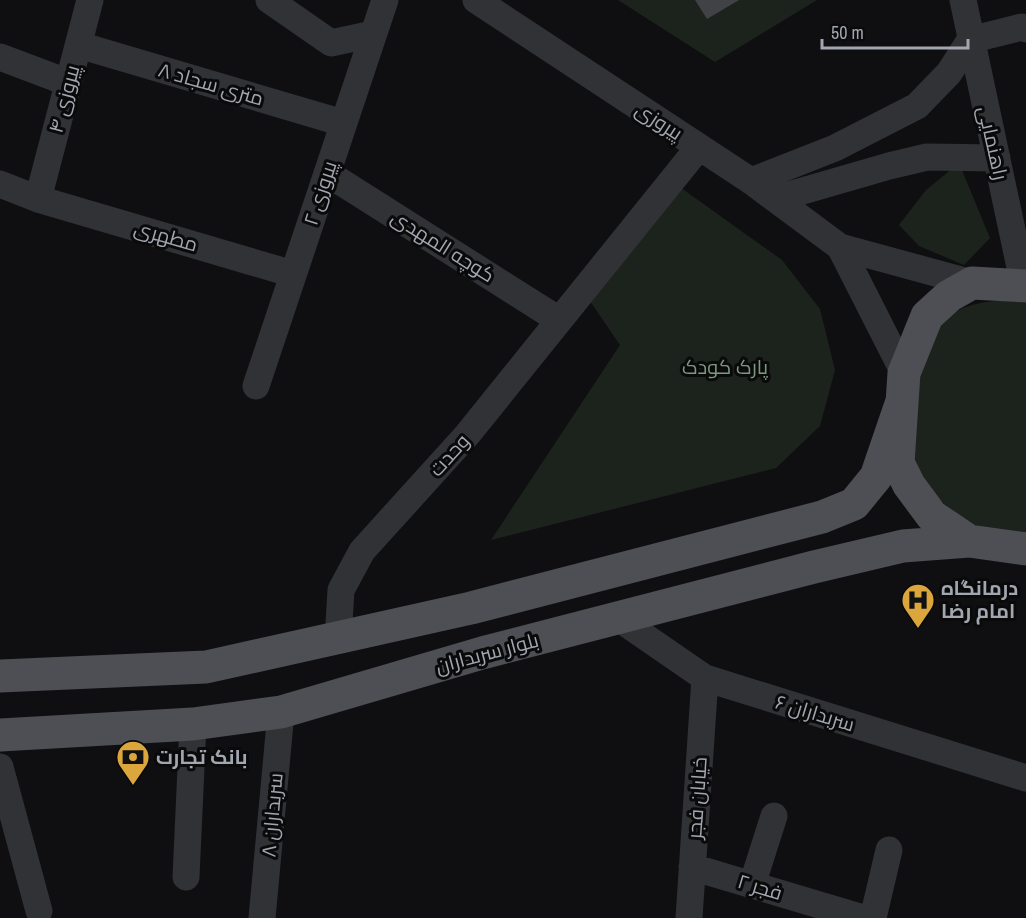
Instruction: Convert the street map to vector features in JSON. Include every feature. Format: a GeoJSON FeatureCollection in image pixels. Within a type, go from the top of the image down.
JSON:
{"type":"FeatureCollection","features":[{"type":"Feature","properties":{"kind":"main road"},"geometry":{"type":"LineString","coordinates":[[0,675],[206,667],[471,608],[822,517],[854,504],[876,477],[927,316],[949,296],[972,283],[1025,286]]}},
{"type":"Feature","properties":{"kind":"main road"},"geometry":{"type":"LineString","coordinates":[[903,389],[898,463],[909,485],[932,516],[969,541],[1026,549]]}},
{"type":"Feature","properties":{"kind":"main road","name":"بلوار سربداران"},"geometry":{"type":"LineString","coordinates":[[0,735],[193,724],[281,712],[482,653],[903,546],[969,541]]}},
{"type":"Feature","properties":{"kind":"main road"},"geometry":{"type":"LineString","coordinates":[[471,608],[482,653]]}},
{"type":"Feature","properties":{"kind":"street","name":"پیروزی ۴"},"geometry":{"type":"LineString","coordinates":[[38,199],[90,0]]}},
{"type":"Feature","properties":{"kind":"street"},"geometry":{"type":"LineString","coordinates":[[269,0],[331,43],[373,34]]}},
{"type":"Feature","properties":{"kind":"street","name":"پیروزی ۲"},"geometry":{"type":"LineString","coordinates":[[256,386],[385,0]]}},
{"type":"Feature","properties":{"kind":"street","name":"پیروزی"},"geometry":{"type":"LineString","coordinates":[[476,0],[751,181],[840,246]]}},
{"type":"Feature","properties":{"kind":"street","name":"راهنمایی"},"geometry":{"type":"LineString","coordinates":[[963,0],[1025,286]]}},
{"type":"Feature","properties":{"kind":"street"},"geometry":{"type":"LineString","coordinates":[[751,181],[835,148],[917,106],[949,73],[970,40],[1022,27],[1026,29]]}},
{"type":"Feature","properties":{"kind":"street","name":"متری سجاد ۸"},"geometry":{"type":"LineString","coordinates":[[79,45],[344,123]]}},
{"type":"Feature","properties":{"kind":"street"},"geometry":{"type":"LineString","coordinates":[[0,57],[69,83]]}},
{"type":"Feature","properties":{"kind":"street","name":"وحدت"},"geometry":{"type":"LineString","coordinates":[[338,639],[341,590],[362,551],[467,435],[699,147]]}},
{"type":"Feature","properties":{"kind":"street"},"geometry":{"type":"LineString","coordinates":[[775,199],[927,157],[997,158]]}},
{"type":"Feature","properties":{"kind":"street","name":"کوچه المهدی"},"geometry":{"type":"LineString","coordinates":[[327,173],[559,320]]}},
{"type":"Feature","properties":{"kind":"street","name":"مطهری"},"geometry":{"type":"LineString","coordinates":[[0,184],[38,199],[293,274]]}},
{"type":"Feature","properties":{"kind":"street"},"geometry":{"type":"LineString","coordinates":[[840,246],[972,283]]}},
{"type":"Feature","properties":{"kind":"street"},"geometry":{"type":"LineString","coordinates":[[840,246],[903,389]]}},
{"type":"Feature","properties":{"kind":"street","name":"سربداران ۶"},"geometry":{"type":"LineString","coordinates":[[618,618],[705,678],[1026,778]]}},
{"type":"Feature","properties":{"kind":"street","name":"خیابان فجر"},"geometry":{"type":"LineString","coordinates":[[689,918],[705,678]]}},
{"type":"Feature","properties":{"kind":"street","name":"سربداران ۸"},"geometry":{"type":"LineString","coordinates":[[262,918],[281,712]]}},
{"type":"Feature","properties":{"kind":"street"},"geometry":{"type":"LineString","coordinates":[[186,877],[193,724]]}},
{"type":"Feature","properties":{"kind":"street"},"geometry":{"type":"LineString","coordinates":[[0,767],[39,911]]}},
{"type":"Feature","properties":{"kind":"street"},"geometry":{"type":"LineString","coordinates":[[752,885],[774,816]]}},
{"type":"Feature","properties":{"kind":"street"},"geometry":{"type":"LineString","coordinates":[[873,918],[889,850]]}},
{"type":"Feature","properties":{"kind":"street","name":"فجر ۲"},"geometry":{"type":"LineString","coordinates":[[692,867],[863,918]]}},
{"type":"Feature","properties":{"kind":"green space"},"geometry":{"type":"Polygon","coordinates":[[[618,0],[817,0],[715,62],[618,0]]]}},
{"type":"Feature","properties":{"kind":"green space"},"geometry":{"type":"Polygon","coordinates":[[[959,163],[990,238],[964,265],[919,246],[899,225],[926,190],[959,163]]]}},
{"type":"Feature","properties":{"kind":"green space","name":"پارک کودک"},"geometry":{"type":"Polygon","coordinates":[[[663,175],[782,260],[820,309],[835,370],[820,426],[776,468],[491,540],[620,345],[579,285],[663,175]]]}},
{"type":"Feature","properties":{"kind":"green space"},"geometry":{"type":"Polygon","coordinates":[[[1002,300],[1026,303],[1026,540],[987,530],[965,519],[944,504],[918,478],[912,444],[914,398],[918,375],[931,336],[940,324],[954,313],[977,304],[1002,300]]]}},
{"type":"Feature","properties":{"kind":"building"},"geometry":{"type":"Polygon","coordinates":[[[695,0],[739,0],[707,19],[695,0]]]}},
{"type":"Feature","properties":{"kind":"place","name":"درمانگاه امام رضا"},"geometry":{"type":"Point","coordinates":[918,629]}},
{"type":"Feature","properties":{"kind":"place","name":"بانک تجارت"},"geometry":{"type":"Point","coordinates":[133,786]}}]}
